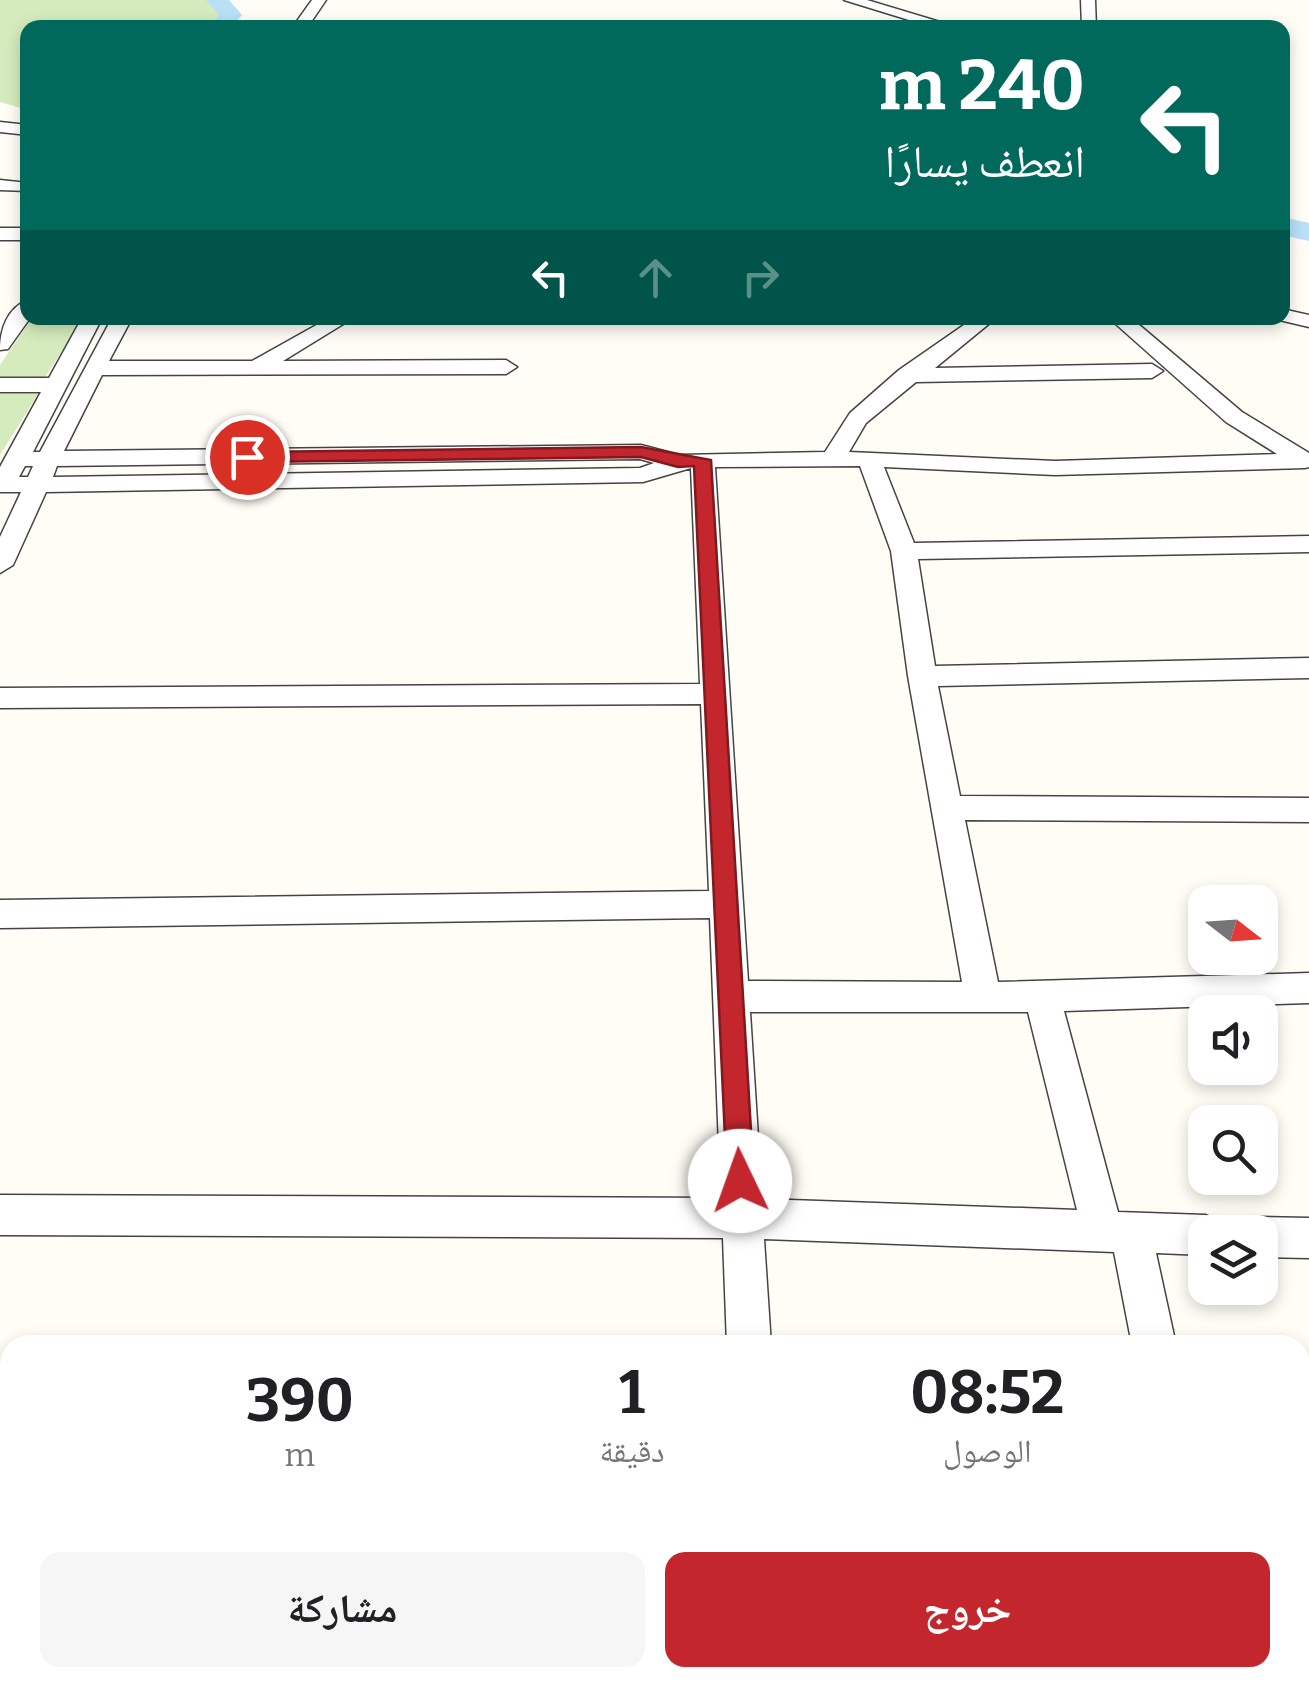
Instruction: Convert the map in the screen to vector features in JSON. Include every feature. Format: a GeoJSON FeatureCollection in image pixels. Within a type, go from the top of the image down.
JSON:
{"type":"FeatureCollection","features":[{"type":"Feature","properties":{"kind":"street"},"geometry":{"type":"LineString","coordinates":[[851,0],[924,20]]}},
{"type":"Feature","properties":{"kind":"street"},"geometry":{"type":"LineString","coordinates":[[0,344],[20,317]]}},
{"type":"Feature","properties":{"kind":"street"},"geometry":{"type":"LineString","coordinates":[[88,325],[1,487],[643,475],[690,461]]}},
{"type":"Feature","properties":{"kind":"street"},"geometry":{"type":"LineString","coordinates":[[0,565],[118,325]]}},
{"type":"Feature","properties":{"kind":"street"},"geometry":{"type":"LineString","coordinates":[[260,366],[331,325]]}},
{"type":"Feature","properties":{"kind":"street"},"geometry":{"type":"LineString","coordinates":[[834,459],[844,436],[907,375],[976,325]]}},
{"type":"Feature","properties":{"kind":"street"},"geometry":{"type":"LineString","coordinates":[[1126,325],[1234,417],[1307,462]]}},
{"type":"Feature","properties":{"kind":"street"},"geometry":{"type":"LineString","coordinates":[[94,368],[506,368]]}},
{"type":"Feature","properties":{"kind":"street"},"geometry":{"type":"LineString","coordinates":[[907,375],[1152,371]]}},
{"type":"Feature","properties":{"kind":"street"},"geometry":{"type":"LineString","coordinates":[[0,385],[53,385]]}},
{"type":"Feature","properties":{"kind":"street"},"geometry":{"type":"LineString","coordinates":[[16,459],[641,452],[690,461],[869,459],[1054,468],[1307,462]]}},
{"type":"Feature","properties":{"kind":"street"},"geometry":{"type":"LineString","coordinates":[[869,459],[904,551],[922,676],[983,998]]}},
{"type":"Feature","properties":{"kind":"street"},"geometry":{"type":"LineString","coordinates":[[690,461],[714,694],[748,1335]]}},
{"type":"Feature","properties":{"kind":"street"},"geometry":{"type":"LineString","coordinates":[[904,551],[1309,544]]}},
{"type":"Feature","properties":{"kind":"street"},"geometry":{"type":"LineString","coordinates":[[922,676],[1309,668]]}},
{"type":"Feature","properties":{"kind":"street"},"geometry":{"type":"LineString","coordinates":[[0,698],[714,694]]}},
{"type":"Feature","properties":{"kind":"street"},"geometry":{"type":"LineString","coordinates":[[948,808],[1309,810]]}},
{"type":"Feature","properties":{"kind":"street"},"geometry":{"type":"LineString","coordinates":[[0,914],[726,904]]}},
{"type":"Feature","properties":{"kind":"street"},"geometry":{"type":"LineString","coordinates":[[731,996],[983,998],[1309,988]]}},
{"type":"Feature","properties":{"kind":"street"},"geometry":{"type":"LineString","coordinates":[[1042,996],[1151,1335]]}},
{"type":"Feature","properties":{"kind":"street"},"geometry":{"type":"LineString","coordinates":[[0,1215],[742,1218],[1188,1234]]}},
{"type":"Feature","properties":{"kind":"street"},"geometry":{"type":"LineString","coordinates":[[1278,1237],[1309,1238]]}},
{"type":"Feature","properties":{"kind":"green space"},"geometry":{"type":"Polygon","coordinates":[[[0,0],[217,0],[231,15],[226,20],[20,20],[20,108],[0,102],[0,0]]]}},
{"type":"Feature","properties":{"kind":"green space"},"geometry":{"type":"Polygon","coordinates":[[[27,325],[79,325],[44,379],[0,379],[0,365],[27,325]]]}},
{"type":"Feature","properties":{"kind":"green space"},"geometry":{"type":"Polygon","coordinates":[[[0,394],[38,394],[0,455],[0,394]]]}},
{"type":"Feature","properties":{"kind":"waterway"},"geometry":{"type":"LineString","coordinates":[[217,0],[231,15],[227,20]]}},
{"type":"Feature","properties":{"kind":"waterway"},"geometry":{"type":"LineString","coordinates":[[1290,228],[1309,232]]}},
{"type":"Feature","properties":{"kind":"route"},"geometry":{"type":"LineString","coordinates":[[247,457],[641,452],[678,462],[702,460],[740,1181]]}}]}
